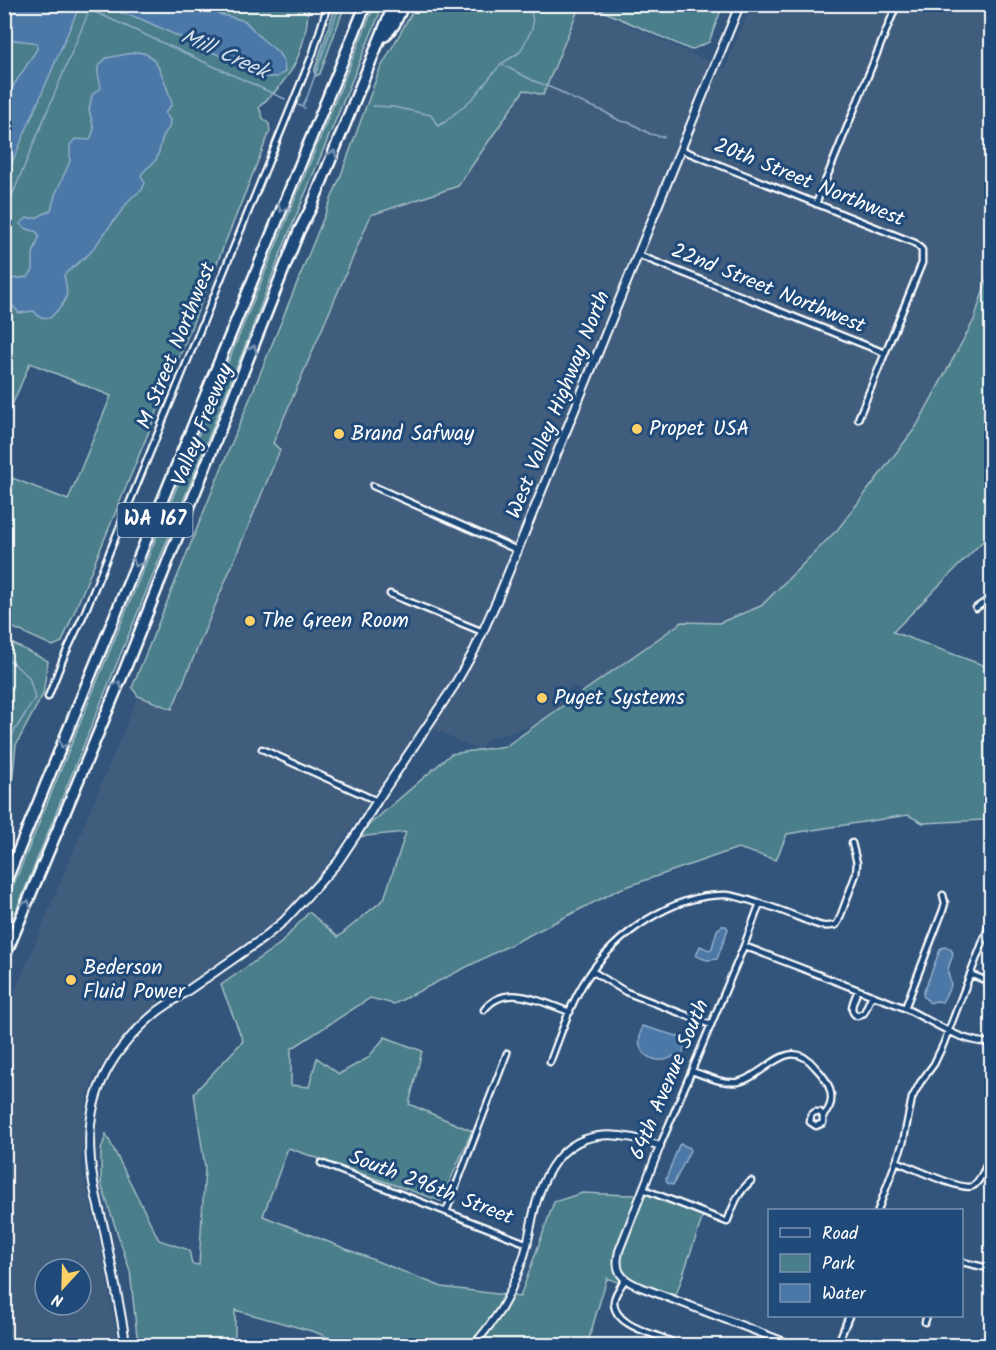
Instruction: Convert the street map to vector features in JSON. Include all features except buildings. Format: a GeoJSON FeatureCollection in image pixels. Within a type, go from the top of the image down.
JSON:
{"type":"FeatureCollection","features":[{"type":"Feature","properties":{"kind":"highway"},"geometry":{"type":"LineString","coordinates":[[304,154],[359,4]]}},
{"type":"Feature","properties":{"kind":"highway","name":"Valley Freeway"},"geometry":{"type":"LineString","coordinates":[[4,886],[366,4]]}},
{"type":"Feature","properties":{"kind":"highway","name":"Valley Freeway"},"geometry":{"type":"LineString","coordinates":[[4,958],[394,4]]}},
{"type":"Feature","properties":{"kind":"highway"},"geometry":{"type":"LineString","coordinates":[[378,45],[393,26],[404,4]]}},
{"type":"Feature","properties":{"kind":"main road","name":"West Valley Highway North"},"geometry":{"type":"LineString","coordinates":[[126,1346],[90,1154],[89,1138],[92,1115],[103,1077],[121,1047],[143,1023],[262,939],[301,904],[338,862],[376,801],[454,686],[483,632],[740,4]]}},
{"type":"Feature","properties":{"kind":"street","name":"M Street Northwest"},"geometry":{"type":"LineString","coordinates":[[48,697],[234,248],[313,52],[328,4]]}},
{"type":"Feature","properties":{"kind":"street"},"geometry":{"type":"LineString","coordinates":[[816,204],[897,4]]}},
{"type":"Feature","properties":{"kind":"street","name":"20th Street Northwest"},"geometry":{"type":"LineString","coordinates":[[682,150],[915,243],[922,250],[922,263],[885,353]]}},
{"type":"Feature","properties":{"kind":"street","name":"22nd Street Northwest"},"geometry":{"type":"LineString","coordinates":[[638,255],[885,353]]}},
{"type":"Feature","properties":{"kind":"street"},"geometry":{"type":"LineString","coordinates":[[858,419],[885,353]]}},
{"type":"Feature","properties":{"kind":"street"},"geometry":{"type":"LineString","coordinates":[[373,486],[517,550]]}},
{"type":"Feature","properties":{"kind":"street"},"geometry":{"type":"LineString","coordinates":[[390,594],[483,632]]}},
{"type":"Feature","properties":{"kind":"street"},"geometry":{"type":"LineString","coordinates":[[976,608],[992,597]]}},
{"type":"Feature","properties":{"kind":"street"},"geometry":{"type":"LineString","coordinates":[[262,749],[376,801]]}},
{"type":"Feature","properties":{"kind":"street"},"geometry":{"type":"LineString","coordinates":[[550,1062],[570,1012],[592,971],[607,951],[660,911],[705,897],[729,895],[760,903],[824,927],[836,924],[856,874],[852,843]]}},
{"type":"Feature","properties":{"kind":"street"},"geometry":{"type":"LineString","coordinates":[[905,1008],[943,910],[945,903],[943,895]]}},
{"type":"Feature","properties":{"kind":"street","name":"64th Avenue South"},"geometry":{"type":"LineString","coordinates":[[625,1280],[618,1270],[617,1260],[620,1246],[760,903]]}},
{"type":"Feature","properties":{"kind":"street"},"geometry":{"type":"LineString","coordinates":[[878,1209],[906,1132],[908,1111],[913,1096],[936,1060],[949,1032],[992,918]]}},
{"type":"Feature","properties":{"kind":"street"},"geometry":{"type":"LineString","coordinates":[[744,946],[905,1008],[956,1036],[992,1043]]}},
{"type":"Feature","properties":{"kind":"street"},"geometry":{"type":"LineString","coordinates":[[592,971],[627,993],[711,1025]]}},
{"type":"Feature","properties":{"kind":"street"},"geometry":{"type":"LineString","coordinates":[[970,974],[992,983]]}},
{"type":"Feature","properties":{"kind":"street"},"geometry":{"type":"LineString","coordinates":[[858,990],[852,1008],[855,1015],[860,1016],[864,1013],[872,995]]}},
{"type":"Feature","properties":{"kind":"street"},"geometry":{"type":"LineString","coordinates":[[484,1010],[494,1000],[518,994],[570,1012]]}},
{"type":"Feature","properties":{"kind":"street"},"geometry":{"type":"LineString","coordinates":[[446,1212],[507,1053]]}},
{"type":"Feature","properties":{"kind":"street"},"geometry":{"type":"LineString","coordinates":[[692,1071],[717,1080],[737,1082],[751,1077],[779,1058],[799,1054],[814,1065],[830,1090],[831,1104],[823,1116]]}},
{"type":"Feature","properties":{"kind":"street"},"geometry":{"type":"LineString","coordinates":[[473,1346],[501,1308],[514,1282],[528,1244],[538,1196],[554,1163],[567,1149],[588,1137],[607,1134],[640,1138],[660,1146]]}},
{"type":"Feature","properties":{"kind":"street"},"geometry":{"type":"LineString","coordinates":[[896,1161],[956,1185],[968,1187],[978,1181],[992,1152]]}},
{"type":"Feature","properties":{"kind":"street","name":"South 296th Street"},"geometry":{"type":"LineString","coordinates":[[321,1163],[528,1244]]}},
{"type":"Feature","properties":{"kind":"street"},"geometry":{"type":"LineString","coordinates":[[643,1189],[727,1222],[741,1189],[751,1180]]}},
{"type":"Feature","properties":{"kind":"street"},"geometry":{"type":"LineString","coordinates":[[963,1263],[992,1269]]}},
{"type":"Feature","properties":{"kind":"street"},"geometry":{"type":"LineString","coordinates":[[674,1346],[670,1341],[628,1325],[622,1320],[614,1300],[625,1280],[795,1346]]}},
{"type":"Feature","properties":{"kind":"street"},"geometry":{"type":"LineString","coordinates":[[837,1346],[849,1317]]}},
{"type":"Feature","properties":{"kind":"street"},"geometry":{"type":"LineString","coordinates":[[925,1322],[927,1317]]}},
{"type":"Feature","properties":{"kind":"shaded area"},"geometry":{"type":"Polygon","coordinates":[[[580,5],[725,69],[751,5],[991,5],[991,266],[974,320],[916,427],[838,529],[761,606],[719,623],[682,622],[586,691],[570,686],[557,719],[490,738],[478,750],[423,724],[312,885],[277,920],[122,1037],[93,1078],[86,1100],[81,1165],[103,1257],[118,1345],[5,1346],[5,1015],[138,696],[173,708],[273,444],[371,215],[458,186],[524,90],[543,95],[580,5]]]}},
{"type":"Feature","properties":{"kind":"green space"},"geometry":{"type":"Polygon","coordinates":[[[375,4],[383,5],[5,938],[5,906],[375,4]]]}},
{"type":"Feature","properties":{"kind":"green space"},"geometry":{"type":"Polygon","coordinates":[[[5,5],[308,5],[305,36],[294,66],[277,89],[259,107],[263,118],[269,124],[270,131],[62,642],[53,646],[5,624],[5,475],[68,500],[111,396],[30,363],[7,417],[5,416],[5,5]]]}},
{"type":"Feature","properties":{"kind":"green space"},"geometry":{"type":"Polygon","coordinates":[[[336,5],[345,5],[320,74],[316,76],[314,72],[336,5]]]}},
{"type":"Feature","properties":{"kind":"green space"},"geometry":{"type":"Polygon","coordinates":[[[416,5],[580,5],[543,95],[524,90],[458,186],[371,215],[273,443],[280,450],[172,709],[138,696],[132,688],[341,175],[379,71],[416,5]]]}},
{"type":"Feature","properties":{"kind":"green space"},"geometry":{"type":"Polygon","coordinates":[[[589,5],[723,5],[709,42],[691,50],[589,5]]]}},
{"type":"Feature","properties":{"kind":"green space"},"geometry":{"type":"Polygon","coordinates":[[[991,266],[991,533],[893,632],[991,668],[991,819],[923,823],[908,815],[787,834],[776,860],[738,848],[620,889],[394,1004],[370,998],[291,1049],[291,1085],[309,1087],[317,1058],[339,1074],[368,1058],[385,1037],[422,1051],[409,1104],[472,1131],[441,1201],[288,1148],[263,1216],[442,1287],[520,1297],[554,1202],[582,1193],[629,1195],[641,1194],[643,1189],[704,1213],[673,1304],[607,1278],[587,1345],[346,1345],[315,1332],[235,1310],[235,1340],[241,1345],[138,1345],[130,1271],[101,1184],[101,1150],[106,1134],[159,1240],[189,1250],[192,1264],[199,1265],[205,1167],[194,1093],[243,1041],[221,985],[281,943],[309,912],[338,937],[384,899],[406,832],[355,837],[451,754],[506,746],[682,622],[719,623],[761,606],[838,529],[916,427],[974,320],[991,266]]]}},
{"type":"Feature","properties":{"kind":"green space"},"geometry":{"type":"Polygon","coordinates":[[[5,640],[48,661],[43,694],[16,745],[10,803],[5,817],[5,640]]]}},
{"type":"Feature","properties":{"kind":"water"},"geometry":{"type":"Polygon","coordinates":[[[5,4],[81,5],[5,179],[5,104],[12,88],[37,49],[37,43],[5,37],[5,4]]]}},
{"type":"Feature","properties":{"kind":"water"},"geometry":{"type":"Polygon","coordinates":[[[98,5],[212,5],[216,13],[245,21],[278,52],[284,62],[285,72],[277,77],[266,77],[141,19],[98,5]]]}},
{"type":"Feature","properties":{"kind":"water"},"geometry":{"type":"Polygon","coordinates":[[[138,52],[148,55],[156,64],[172,104],[165,113],[170,120],[169,128],[157,157],[141,176],[145,183],[142,190],[131,198],[90,253],[64,275],[67,289],[66,299],[50,318],[39,317],[34,311],[19,313],[6,298],[5,285],[11,279],[28,277],[33,270],[33,254],[39,237],[37,232],[20,224],[27,218],[36,218],[51,210],[70,161],[70,145],[75,139],[90,140],[94,129],[89,110],[92,95],[101,88],[98,67],[106,58],[138,52]]]}},
{"type":"Feature","properties":{"kind":"water"},"geometry":{"type":"Polygon","coordinates":[[[722,926],[728,929],[717,959],[707,960],[696,956],[700,946],[709,950],[712,948],[717,930],[722,926]]]}},
{"type":"Feature","properties":{"kind":"water"},"geometry":{"type":"Polygon","coordinates":[[[944,947],[949,948],[953,953],[948,971],[951,986],[942,1002],[930,1003],[923,994],[940,950],[944,947]]]}},
{"type":"Feature","properties":{"kind":"water"},"geometry":{"type":"Polygon","coordinates":[[[642,1026],[684,1038],[682,1055],[677,1059],[673,1056],[659,1060],[645,1055],[640,1046],[642,1026]]]}},
{"type":"Feature","properties":{"kind":"water"},"geometry":{"type":"Polygon","coordinates":[[[681,1144],[690,1150],[673,1185],[667,1183],[666,1179],[681,1144]]]}},
{"type":"Feature","properties":{"kind":"waterway"},"geometry":{"type":"LineString","coordinates":[[302,107],[340,4]]}},
{"type":"Feature","properties":{"kind":"waterway","name":"Mill Creek"},"geometry":{"type":"LineString","coordinates":[[373,106],[393,107],[431,115],[438,126],[445,122],[473,98],[501,64],[520,52],[532,29],[530,4]]}},
{"type":"Feature","properties":{"kind":"waterway","name":"Mill Creek"},"geometry":{"type":"LineString","coordinates":[[4,215],[89,11],[285,99]]}},
{"type":"Feature","properties":{"kind":"waterway"},"geometry":{"type":"LineString","coordinates":[[501,64],[620,121],[631,123],[650,134],[664,137]]}},
{"type":"Feature","properties":{"kind":"waterway","name":"Mill Creek"},"geometry":{"type":"LineString","coordinates":[[298,105],[305,108]]}},
{"type":"Feature","properties":{"kind":"waterway","name":"Mill Creek"},"geometry":{"type":"LineString","coordinates":[[4,656],[29,677],[35,698],[4,751]]}},
{"type":"Feature","properties":{"kind":"place","name":"Propet USA"},"geometry":{"type":"Point","coordinates":[637,429]}},
{"type":"Feature","properties":{"kind":"place","name":"Brand Safway"},"geometry":{"type":"Point","coordinates":[339,434]}},
{"type":"Feature","properties":{"kind":"place","name":"The Green Room"},"geometry":{"type":"Point","coordinates":[250,621]}},
{"type":"Feature","properties":{"kind":"place","name":"Puget Systems"},"geometry":{"type":"Point","coordinates":[542,698]}},
{"type":"Feature","properties":{"kind":"place","name":"Bederson Fluid Power"},"geometry":{"type":"Point","coordinates":[71,980]}}]}
